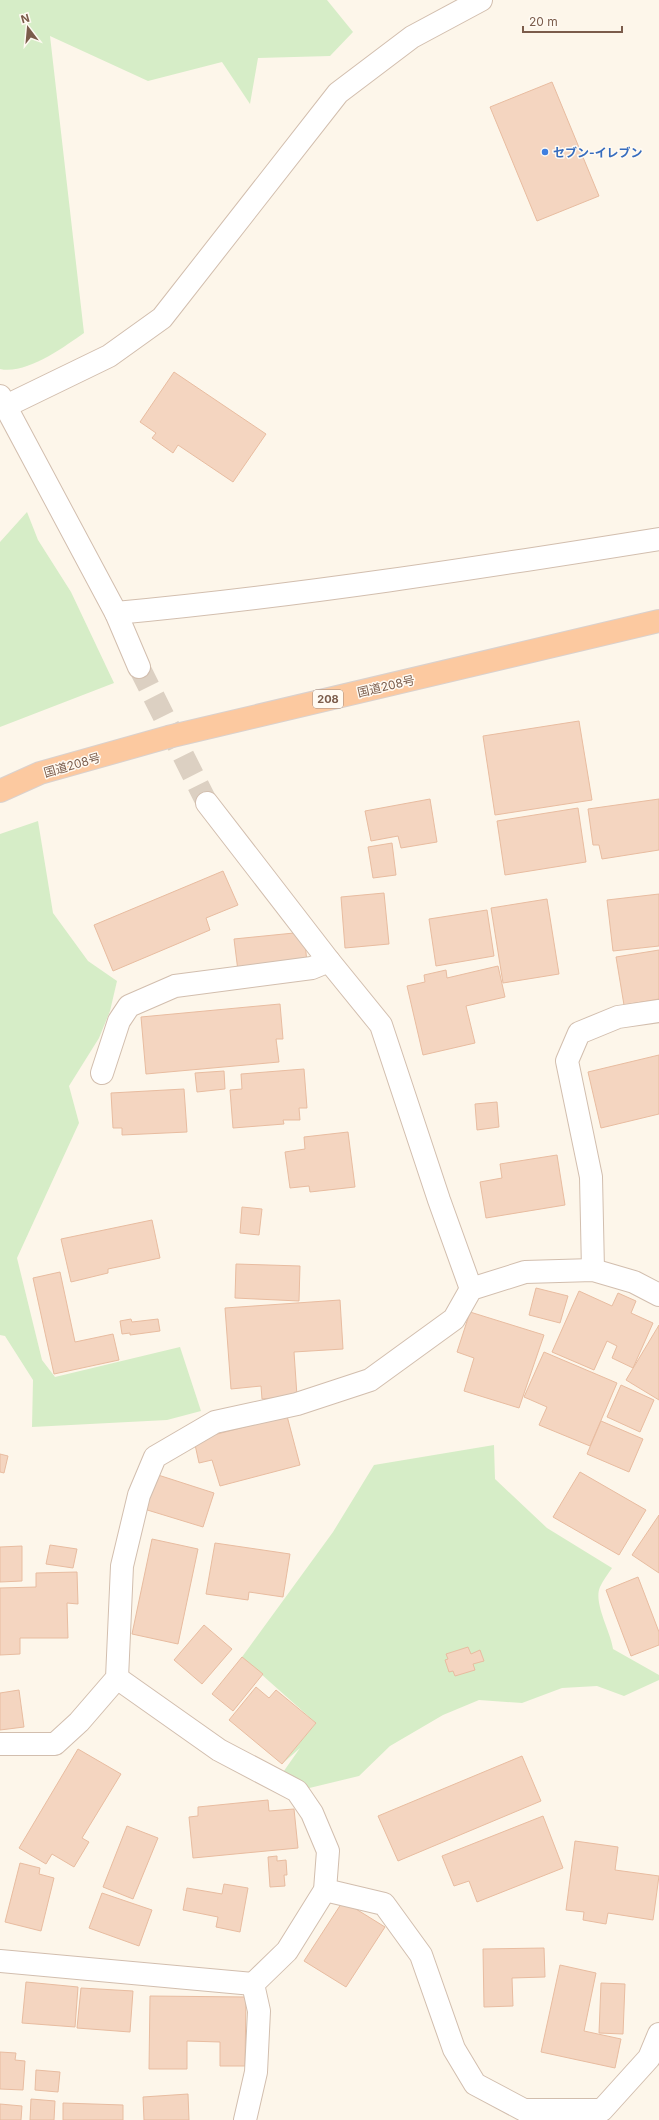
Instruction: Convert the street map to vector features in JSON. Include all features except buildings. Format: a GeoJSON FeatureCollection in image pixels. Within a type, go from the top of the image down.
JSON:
{"type":"FeatureCollection","features":[{"type":"Feature","properties":{"kind":"highway","name":"国道208号"},"geometry":{"type":"LineString","coordinates":[[0,791],[40,773],[168,737],[659,621]]}},
{"type":"Feature","properties":{"kind":"street"},"geometry":{"type":"LineString","coordinates":[[139,666],[116,613],[2,403],[109,356],[162,318],[338,94],[412,37],[481,0]]}},
{"type":"Feature","properties":{"kind":"street"},"geometry":{"type":"LineString","coordinates":[[116,613],[218,604],[340,588],[659,539]]}},
{"type":"Feature","properties":{"kind":"street"},"geometry":{"type":"LineString","coordinates":[[207,803],[329,961],[381,1025],[439,1200],[471,1289]]}},
{"type":"Feature","properties":{"kind":"street"},"geometry":{"type":"LineString","coordinates":[[102,1073],[119,1021],[129,1006],[176,986],[312,968],[329,961]]}},
{"type":"Feature","properties":{"kind":"street"},"geometry":{"type":"LineString","coordinates":[[593,1270],[591,1177],[567,1061],[579,1033],[618,1016],[659,1011]]}},
{"type":"Feature","properties":{"kind":"street"},"geometry":{"type":"LineString","coordinates":[[0,1744],[55,1744],[79,1722],[117,1678],[122,1566],[139,1495],[155,1457],[215,1422],[297,1404],[370,1380],[454,1319],[471,1289],[525,1272],[593,1270],[634,1282],[659,1295]]}},
{"type":"Feature","properties":{"kind":"street"},"geometry":{"type":"LineString","coordinates":[[0,1961],[253,1984],[287,1951],[325,1890],[328,1851],[312,1813],[297,1791],[219,1750],[117,1678]]}},
{"type":"Feature","properties":{"kind":"street"},"geometry":{"type":"LineString","coordinates":[[325,1890],[384,1904],[421,1955],[454,2049],[474,2084],[524,2110],[605,2115],[649,2058],[659,2034]]}},
{"type":"Feature","properties":{"kind":"street"},"geometry":{"type":"LineString","coordinates":[[245,2120],[256,2072],[259,2011],[253,1984]]}},
{"type":"Feature","properties":{"kind":"green space"},"geometry":{"type":"Polygon","coordinates":[[[0,0],[327,0],[353,32],[330,56],[258,58],[250,104],[222,62],[148,81],[50,36],[84,333],[33,364],[10,370],[0,369],[0,0]]]}},
{"type":"Feature","properties":{"kind":"green space"},"geometry":{"type":"Polygon","coordinates":[[[27,512],[38,540],[71,592],[114,683],[0,727],[0,542],[27,512]]]}},
{"type":"Feature","properties":{"kind":"green space"},"geometry":{"type":"Polygon","coordinates":[[[38,821],[53,913],[88,961],[117,981],[110,1011],[99,1038],[69,1086],[79,1123],[17,1258],[42,1360],[55,1377],[180,1347],[201,1411],[167,1420],[32,1427],[33,1380],[5,1336],[0,1335],[0,834],[38,821]]]}},
{"type":"Feature","properties":{"kind":"green space"},"geometry":{"type":"Polygon","coordinates":[[[494,1445],[495,1479],[547,1528],[612,1568],[601,1584],[598,1594],[613,1649],[659,1675],[659,1680],[624,1696],[597,1686],[562,1688],[522,1703],[479,1700],[443,1715],[390,1746],[359,1776],[297,1791],[279,1778],[300,1748],[282,1764],[316,1723],[242,1657],[333,1532],[374,1465],[494,1445]]]}},
{"type":"Feature","properties":{"kind":"tunnel"},"geometry":{"type":"LineString","coordinates":[[139,667],[207,803]]}},
{"type":"Feature","properties":{"kind":"place","name":"セブン-イレブン"},"geometry":{"type":"Point","coordinates":[545,152]}}]}
